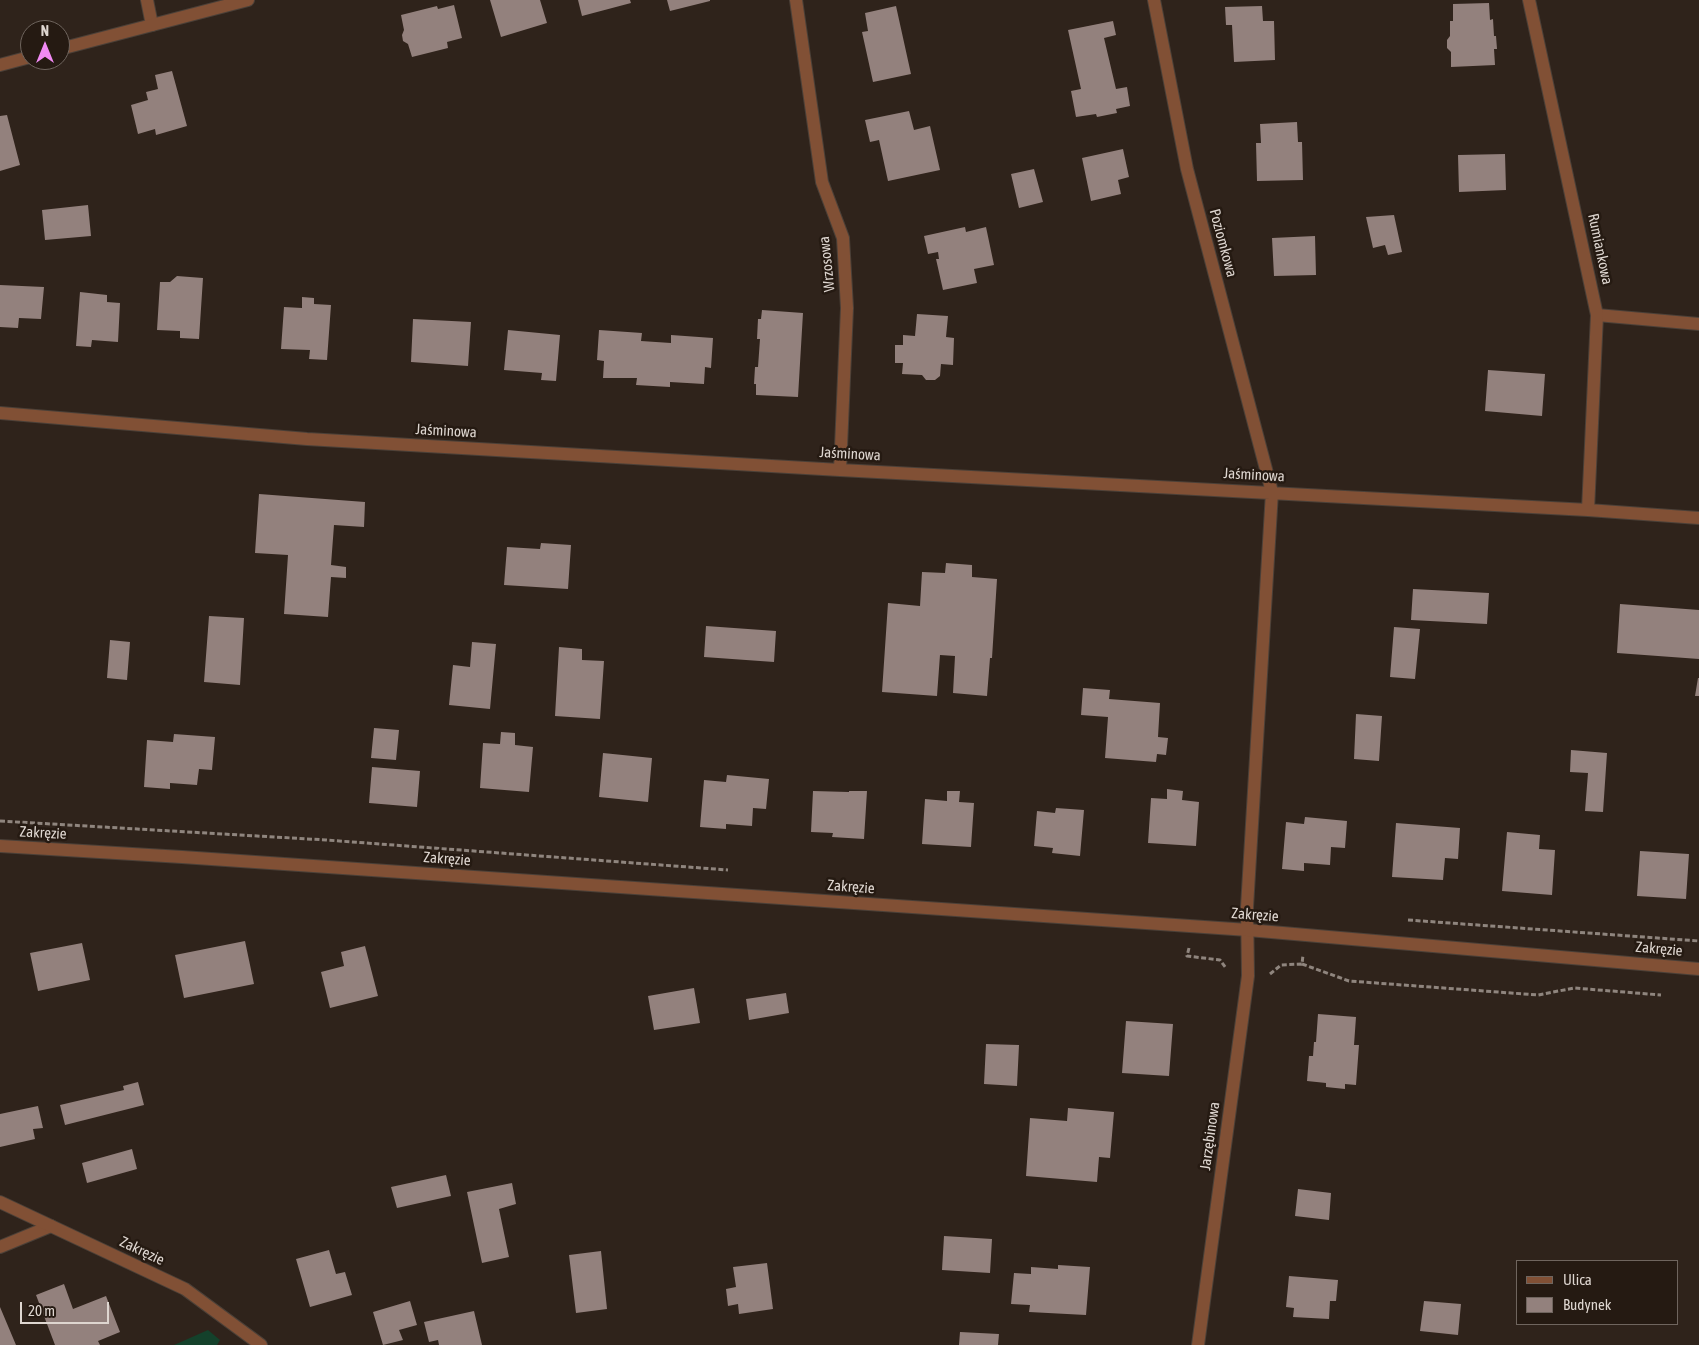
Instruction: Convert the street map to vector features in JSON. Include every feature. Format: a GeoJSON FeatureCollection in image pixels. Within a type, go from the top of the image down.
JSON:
{"type":"FeatureCollection","features":[{"type":"Feature","properties":{"kind":"street"},"geometry":{"type":"LineString","coordinates":[[147,0],[152,25]]}},
{"type":"Feature","properties":{"kind":"street"},"geometry":{"type":"LineString","coordinates":[[70,46],[248,0]]}},
{"type":"Feature","properties":{"kind":"street","name":"Wrzosowa"},"geometry":{"type":"LineString","coordinates":[[796,0],[822,182],[843,238],[847,308],[840,470]]}},
{"type":"Feature","properties":{"kind":"street","name":"Poziomkowa"},"geometry":{"type":"LineString","coordinates":[[1154,0],[1186,169],[1272,492],[1247,897],[1248,930]]}},
{"type":"Feature","properties":{"kind":"street","name":"Rumiankowa"},"geometry":{"type":"LineString","coordinates":[[1529,0],[1597,315],[1588,510]]}},
{"type":"Feature","properties":{"kind":"street"},"geometry":{"type":"LineString","coordinates":[[0,65],[20,60]]}},
{"type":"Feature","properties":{"kind":"street"},"geometry":{"type":"LineString","coordinates":[[1597,315],[1699,324]]}},
{"type":"Feature","properties":{"kind":"street","name":"Jaśminowa"},"geometry":{"type":"LineString","coordinates":[[0,413],[307,439],[840,470],[1272,492],[1699,518]]}},
{"type":"Feature","properties":{"kind":"street","name":"Zakręzie"},"geometry":{"type":"LineString","coordinates":[[0,846],[182,856],[1248,930],[1699,969]]}},
{"type":"Feature","properties":{"kind":"street","name":"Jarzębinowa"},"geometry":{"type":"LineString","coordinates":[[1198,1345],[1248,976],[1248,930]]}},
{"type":"Feature","properties":{"kind":"street","name":"Zakręzie"},"geometry":{"type":"LineString","coordinates":[[0,1202],[184,1289],[261,1345]]}},
{"type":"Feature","properties":{"kind":"street"},"geometry":{"type":"LineString","coordinates":[[0,1247],[51,1226]]}},
{"type":"Feature","properties":{"kind":"path"},"geometry":{"type":"LineString","coordinates":[[0,821],[326,840],[728,870]]}},
{"type":"Feature","properties":{"kind":"path"},"geometry":{"type":"LineString","coordinates":[[1407,920],[1699,941]]}},
{"type":"Feature","properties":{"kind":"path"},"geometry":{"type":"LineString","coordinates":[[1302,964],[1349,981],[1538,995],[1574,988],[1661,995]]}},
{"type":"Feature","properties":{"kind":"green space"},"geometry":{"type":"Polygon","coordinates":[[[208,1330],[220,1340],[217,1345],[174,1345],[208,1330]]]}},
{"type":"Feature","properties":{"kind":"building"},"geometry":{"type":"Polygon","coordinates":[[[490,0],[540,0],[547,23],[501,37],[490,0]]]}},
{"type":"Feature","properties":{"kind":"building"},"geometry":{"type":"Polygon","coordinates":[[[578,0],[630,0],[631,3],[582,16],[578,0]]]}},
{"type":"Feature","properties":{"kind":"building"},"geometry":{"type":"Polygon","coordinates":[[[667,0],[710,0],[710,1],[670,11],[667,0]]]}},
{"type":"Feature","properties":{"kind":"building"},"geometry":{"type":"Polygon","coordinates":[[[1489,3],[1490,20],[1493,19],[1494,36],[1496,36],[1497,49],[1494,49],[1495,65],[1451,67],[1451,52],[1447,48],[1447,40],[1450,36],[1450,21],[1453,21],[1453,4],[1489,3]]]}},
{"type":"Feature","properties":{"kind":"building"},"geometry":{"type":"Polygon","coordinates":[[[454,5],[462,38],[447,42],[448,48],[412,57],[408,44],[403,41],[402,35],[404,30],[401,15],[437,6],[438,9],[454,5]]]}},
{"type":"Feature","properties":{"kind":"building"},"geometry":{"type":"Polygon","coordinates":[[[896,6],[911,74],[873,82],[862,32],[868,31],[865,13],[896,6]]]}},
{"type":"Feature","properties":{"kind":"building"},"geometry":{"type":"Polygon","coordinates":[[[1262,6],[1263,21],[1274,21],[1275,60],[1234,62],[1232,25],[1226,25],[1225,7],[1262,6]]]}},
{"type":"Feature","properties":{"kind":"building"},"geometry":{"type":"Polygon","coordinates":[[[1113,21],[1116,35],[1104,38],[1116,89],[1127,87],[1130,106],[1116,109],[1117,113],[1097,117],[1096,114],[1076,117],[1071,91],[1081,89],[1068,30],[1113,21]]]}},
{"type":"Feature","properties":{"kind":"building"},"geometry":{"type":"Polygon","coordinates":[[[172,71],[187,126],[156,135],[155,129],[138,134],[131,105],[148,100],[146,92],[158,89],[155,75],[172,71]]]}},
{"type":"Feature","properties":{"kind":"building"},"geometry":{"type":"Polygon","coordinates":[[[909,111],[914,130],[930,126],[940,170],[888,181],[879,140],[870,142],[865,120],[909,111]]]}},
{"type":"Feature","properties":{"kind":"building"},"geometry":{"type":"Polygon","coordinates":[[[7,115],[20,165],[0,171],[0,116],[7,115]]]}},
{"type":"Feature","properties":{"kind":"building"},"geometry":{"type":"Polygon","coordinates":[[[1297,122],[1298,142],[1302,142],[1303,180],[1257,181],[1256,143],[1261,143],[1260,124],[1297,122]]]}},
{"type":"Feature","properties":{"kind":"building"},"geometry":{"type":"Polygon","coordinates":[[[1123,149],[1129,177],[1118,180],[1121,194],[1091,201],[1082,158],[1123,149]]]}},
{"type":"Feature","properties":{"kind":"building"},"geometry":{"type":"Polygon","coordinates":[[[1505,154],[1506,190],[1459,192],[1458,155],[1505,154]]]}},
{"type":"Feature","properties":{"kind":"building"},"geometry":{"type":"Polygon","coordinates":[[[1034,169],[1043,202],[1019,208],[1011,174],[1034,169]]]}},
{"type":"Feature","properties":{"kind":"building"},"geometry":{"type":"Polygon","coordinates":[[[88,205],[91,236],[45,240],[42,210],[88,205]]]}},
{"type":"Feature","properties":{"kind":"building"},"geometry":{"type":"Polygon","coordinates":[[[1394,215],[1402,252],[1388,255],[1385,245],[1373,248],[1366,217],[1394,215]]]}},
{"type":"Feature","properties":{"kind":"building"},"geometry":{"type":"Polygon","coordinates":[[[965,227],[966,232],[986,227],[994,265],[974,269],[977,283],[943,290],[936,259],[939,259],[938,252],[928,254],[924,236],[965,227]]]}},
{"type":"Feature","properties":{"kind":"building"},"geometry":{"type":"Polygon","coordinates":[[[1315,236],[1316,275],[1274,276],[1272,238],[1315,236]]]}},
{"type":"Feature","properties":{"kind":"building"},"geometry":{"type":"Polygon","coordinates":[[[177,276],[203,278],[199,339],[180,338],[180,331],[157,330],[160,282],[170,282],[177,276]]]}},
{"type":"Feature","properties":{"kind":"building"},"geometry":{"type":"Polygon","coordinates":[[[0,285],[44,287],[41,319],[19,318],[18,328],[0,327],[0,285]]]}},
{"type":"Feature","properties":{"kind":"building"},"geometry":{"type":"Polygon","coordinates":[[[80,292],[107,295],[107,302],[120,303],[118,342],[92,340],[91,347],[76,346],[80,292]]]}},
{"type":"Feature","properties":{"kind":"building"},"geometry":{"type":"Polygon","coordinates":[[[302,297],[314,298],[314,304],[331,305],[327,360],[309,359],[310,350],[281,349],[284,307],[302,308],[302,297]]]}},
{"type":"Feature","properties":{"kind":"building"},"geometry":{"type":"Polygon","coordinates":[[[762,310],[803,313],[798,397],[756,395],[756,384],[754,384],[755,367],[758,367],[760,339],[757,339],[758,319],[761,319],[762,310]]]}},
{"type":"Feature","properties":{"kind":"building"},"geometry":{"type":"Polygon","coordinates":[[[917,314],[948,316],[946,337],[954,338],[953,365],[941,364],[940,376],[935,380],[926,380],[922,375],[902,374],[903,363],[895,363],[895,345],[903,345],[903,335],[915,336],[917,314]]]}},
{"type":"Feature","properties":{"kind":"building"},"geometry":{"type":"Polygon","coordinates":[[[413,319],[471,322],[468,366],[411,362],[413,319]]]}},
{"type":"Feature","properties":{"kind":"building"},"geometry":{"type":"Polygon","coordinates":[[[508,330],[560,335],[556,381],[541,380],[542,373],[504,370],[508,330]]]}},
{"type":"Feature","properties":{"kind":"building"},"geometry":{"type":"Polygon","coordinates":[[[599,330],[642,333],[641,341],[671,343],[671,335],[713,338],[711,368],[705,367],[704,384],[670,382],[670,387],[636,385],[637,378],[603,378],[604,361],[597,360],[599,330]]]}},
{"type":"Feature","properties":{"kind":"building"},"geometry":{"type":"Polygon","coordinates":[[[1488,370],[1545,374],[1542,416],[1485,411],[1488,370]]]}},
{"type":"Feature","properties":{"kind":"building"},"geometry":{"type":"Polygon","coordinates":[[[259,494],[365,502],[364,527],[334,525],[331,565],[346,567],[346,578],[331,577],[328,617],[284,614],[288,555],[255,553],[259,494]]]}},
{"type":"Feature","properties":{"kind":"building"},"geometry":{"type":"Polygon","coordinates":[[[541,543],[571,545],[568,589],[504,585],[507,547],[540,549],[541,543]]]}},
{"type":"Feature","properties":{"kind":"building"},"geometry":{"type":"Polygon","coordinates":[[[946,563],[972,565],[972,577],[997,579],[992,658],[990,658],[987,696],[953,693],[955,656],[940,655],[937,696],[882,692],[888,603],[920,606],[922,572],[945,573],[946,563]]]}},
{"type":"Feature","properties":{"kind":"building"},"geometry":{"type":"Polygon","coordinates":[[[1413,589],[1489,593],[1487,624],[1411,620],[1413,589]]]}},
{"type":"Feature","properties":{"kind":"building"},"geometry":{"type":"Polygon","coordinates":[[[1620,604],[1699,610],[1699,659],[1617,653],[1620,604]]]}},
{"type":"Feature","properties":{"kind":"building"},"geometry":{"type":"Polygon","coordinates":[[[209,616],[244,618],[240,685],[204,682],[209,616]]]}},
{"type":"Feature","properties":{"kind":"building"},"geometry":{"type":"Polygon","coordinates":[[[706,626],[776,631],[774,662],[704,657],[706,626]]]}},
{"type":"Feature","properties":{"kind":"building"},"geometry":{"type":"Polygon","coordinates":[[[1394,627],[1420,629],[1415,679],[1390,677],[1394,627]]]}},
{"type":"Feature","properties":{"kind":"building"},"geometry":{"type":"Polygon","coordinates":[[[110,640],[130,642],[127,680],[107,678],[110,640]]]}},
{"type":"Feature","properties":{"kind":"building"},"geometry":{"type":"Polygon","coordinates":[[[472,642],[496,644],[490,709],[449,705],[453,665],[470,667],[472,642]]]}},
{"type":"Feature","properties":{"kind":"building"},"geometry":{"type":"Polygon","coordinates":[[[559,647],[582,649],[582,660],[604,661],[600,719],[555,716],[559,647]]]}},
{"type":"Feature","properties":{"kind":"building"},"geometry":{"type":"Polygon","coordinates":[[[1698,678],[1699,696],[1695,696],[1698,678]]]}},
{"type":"Feature","properties":{"kind":"building"},"geometry":{"type":"Polygon","coordinates":[[[1083,688],[1110,690],[1109,699],[1160,703],[1158,737],[1168,738],[1166,755],[1157,754],[1156,762],[1105,758],[1108,717],[1081,715],[1083,688]]]}},
{"type":"Feature","properties":{"kind":"building"},"geometry":{"type":"Polygon","coordinates":[[[1356,714],[1382,716],[1379,761],[1354,759],[1356,714]]]}},
{"type":"Feature","properties":{"kind":"building"},"geometry":{"type":"Polygon","coordinates":[[[374,728],[399,730],[396,760],[371,758],[374,728]]]}},
{"type":"Feature","properties":{"kind":"building"},"geometry":{"type":"Polygon","coordinates":[[[501,732],[515,733],[515,745],[533,747],[529,792],[480,788],[483,743],[500,744],[501,732]]]}},
{"type":"Feature","properties":{"kind":"building"},"geometry":{"type":"Polygon","coordinates":[[[174,734],[215,737],[212,770],[199,769],[197,785],[170,783],[170,789],[144,787],[147,740],[173,742],[174,734]]]}},
{"type":"Feature","properties":{"kind":"building"},"geometry":{"type":"Polygon","coordinates":[[[1571,750],[1607,753],[1603,812],[1585,811],[1588,773],[1570,772],[1571,750]]]}},
{"type":"Feature","properties":{"kind":"building"},"geometry":{"type":"Polygon","coordinates":[[[603,753],[652,758],[648,802],[599,797],[603,753]]]}},
{"type":"Feature","properties":{"kind":"building"},"geometry":{"type":"Polygon","coordinates":[[[372,767],[420,771],[417,807],[369,803],[372,767]]]}},
{"type":"Feature","properties":{"kind":"building"},"geometry":{"type":"Polygon","coordinates":[[[727,775],[769,779],[766,809],[753,808],[752,826],[726,824],[726,829],[700,827],[704,780],[726,782],[727,775]]]}},
{"type":"Feature","properties":{"kind":"building"},"geometry":{"type":"Polygon","coordinates":[[[1167,789],[1183,791],[1182,800],[1199,802],[1196,846],[1148,843],[1151,798],[1167,799],[1167,789]]]}},
{"type":"Feature","properties":{"kind":"building"},"geometry":{"type":"Polygon","coordinates":[[[813,791],[867,791],[864,839],[832,837],[833,833],[811,832],[813,791]]]}},
{"type":"Feature","properties":{"kind":"building"},"geometry":{"type":"Polygon","coordinates":[[[947,791],[960,791],[959,802],[974,803],[971,847],[922,844],[925,799],[947,801],[947,791]]]}},
{"type":"Feature","properties":{"kind":"building"},"geometry":{"type":"Polygon","coordinates":[[[1056,808],[1084,810],[1080,856],[1052,853],[1053,848],[1034,846],[1037,811],[1055,813],[1056,808]]]}},
{"type":"Feature","properties":{"kind":"building"},"geometry":{"type":"Polygon","coordinates":[[[1305,817],[1347,821],[1345,848],[1331,847],[1330,865],[1304,863],[1304,871],[1282,869],[1286,822],[1304,824],[1305,817]]]}},
{"type":"Feature","properties":{"kind":"building"},"geometry":{"type":"Polygon","coordinates":[[[1396,823],[1460,828],[1458,859],[1445,858],[1443,880],[1392,877],[1396,823]]]}},
{"type":"Feature","properties":{"kind":"building"},"geometry":{"type":"Polygon","coordinates":[[[1507,832],[1540,835],[1539,849],[1555,850],[1552,895],[1502,891],[1507,832]]]}},
{"type":"Feature","properties":{"kind":"building"},"geometry":{"type":"Polygon","coordinates":[[[1640,851],[1689,854],[1686,899],[1637,896],[1640,851]]]}},
{"type":"Feature","properties":{"kind":"building"},"geometry":{"type":"Polygon","coordinates":[[[245,941],[254,984],[184,998],[175,955],[245,941]]]}},
{"type":"Feature","properties":{"kind":"building"},"geometry":{"type":"Polygon","coordinates":[[[82,943],[90,980],[38,991],[30,953],[82,943]]]}},
{"type":"Feature","properties":{"kind":"building"},"geometry":{"type":"Polygon","coordinates":[[[365,946],[378,996],[330,1008],[321,972],[344,966],[341,952],[365,946]]]}},
{"type":"Feature","properties":{"kind":"building"},"geometry":{"type":"Polygon","coordinates":[[[694,988],[700,1023],[654,1030],[648,996],[694,988]]]}},
{"type":"Feature","properties":{"kind":"building"},"geometry":{"type":"Polygon","coordinates":[[[786,993],[789,1013],[749,1020],[746,999],[786,993]]]}},
{"type":"Feature","properties":{"kind":"building"},"geometry":{"type":"Polygon","coordinates":[[[1318,1014],[1356,1017],[1354,1045],[1359,1045],[1356,1085],[1345,1084],[1345,1089],[1326,1087],[1326,1083],[1307,1081],[1309,1056],[1313,1056],[1314,1042],[1316,1042],[1318,1014]]]}},
{"type":"Feature","properties":{"kind":"building"},"geometry":{"type":"Polygon","coordinates":[[[1126,1021],[1173,1024],[1169,1076],[1122,1073],[1126,1021]]]}},
{"type":"Feature","properties":{"kind":"building"},"geometry":{"type":"Polygon","coordinates":[[[986,1044],[1019,1045],[1017,1086],[984,1084],[986,1044]]]}},
{"type":"Feature","properties":{"kind":"building"},"geometry":{"type":"Polygon","coordinates":[[[138,1082],[144,1105],[65,1125],[60,1105],[124,1090],[123,1086],[138,1082]]]}},
{"type":"Feature","properties":{"kind":"building"},"geometry":{"type":"Polygon","coordinates":[[[38,1106],[43,1128],[33,1129],[35,1139],[0,1147],[0,1114],[38,1106]]]}},
{"type":"Feature","properties":{"kind":"building"},"geometry":{"type":"Polygon","coordinates":[[[1068,1108],[1114,1112],[1110,1158],[1099,1157],[1097,1182],[1026,1176],[1030,1118],[1067,1121],[1068,1108]]]}},
{"type":"Feature","properties":{"kind":"building"},"geometry":{"type":"Polygon","coordinates":[[[132,1149],[137,1169],[87,1183],[82,1163],[132,1149]]]}},
{"type":"Feature","properties":{"kind":"building"},"geometry":{"type":"Polygon","coordinates":[[[446,1175],[451,1196],[397,1208],[391,1187],[446,1175]]]}},
{"type":"Feature","properties":{"kind":"building"},"geometry":{"type":"Polygon","coordinates":[[[512,1183],[516,1204],[499,1209],[509,1257],[482,1263],[467,1192],[512,1183]]]}},
{"type":"Feature","properties":{"kind":"building"},"geometry":{"type":"Polygon","coordinates":[[[1298,1189],[1331,1193],[1329,1220],[1295,1216],[1298,1189]]]}},
{"type":"Feature","properties":{"kind":"building"},"geometry":{"type":"Polygon","coordinates":[[[944,1236],[992,1239],[990,1273],[942,1270],[944,1236]]]}},
{"type":"Feature","properties":{"kind":"building"},"geometry":{"type":"Polygon","coordinates":[[[329,1250],[336,1274],[345,1272],[352,1295],[310,1307],[296,1259],[329,1250]]]}},
{"type":"Feature","properties":{"kind":"building"},"geometry":{"type":"Polygon","coordinates":[[[601,1251],[607,1309],[576,1313],[569,1255],[601,1251]]]}},
{"type":"Feature","properties":{"kind":"building"},"geometry":{"type":"Polygon","coordinates":[[[767,1263],[773,1309],[739,1314],[738,1304],[728,1306],[726,1289],[736,1287],[733,1267],[767,1263]]]}},
{"type":"Feature","properties":{"kind":"building"},"geometry":{"type":"Polygon","coordinates":[[[1058,1265],[1090,1267],[1086,1315],[1029,1312],[1030,1305],[1011,1304],[1014,1273],[1031,1274],[1031,1267],[1058,1269],[1058,1265]]]}},
{"type":"Feature","properties":{"kind":"building"},"geometry":{"type":"Polygon","coordinates":[[[1289,1276],[1338,1280],[1336,1301],[1330,1301],[1329,1319],[1293,1317],[1294,1308],[1286,1307],[1289,1276]]]}},
{"type":"Feature","properties":{"kind":"building"},"geometry":{"type":"Polygon","coordinates":[[[64,1284],[73,1309],[106,1296],[120,1332],[98,1341],[100,1345],[55,1345],[36,1295],[64,1284]]]}},
{"type":"Feature","properties":{"kind":"building"},"geometry":{"type":"Polygon","coordinates":[[[410,1301],[417,1325],[399,1330],[403,1340],[383,1345],[373,1312],[410,1301]]]}},
{"type":"Feature","properties":{"kind":"building"},"geometry":{"type":"Polygon","coordinates":[[[1424,1301],[1461,1304],[1458,1335],[1420,1331],[1424,1301]]]}},
{"type":"Feature","properties":{"kind":"building"},"geometry":{"type":"Polygon","coordinates":[[[0,1307],[16,1345],[0,1345],[0,1307]]]}},
{"type":"Feature","properties":{"kind":"building"},"geometry":{"type":"Polygon","coordinates":[[[474,1311],[482,1345],[439,1345],[438,1340],[429,1342],[424,1322],[474,1311]]]}},
{"type":"Feature","properties":{"kind":"building"},"geometry":{"type":"Polygon","coordinates":[[[960,1332],[999,1334],[998,1345],[959,1345],[960,1332]]]}}]}
